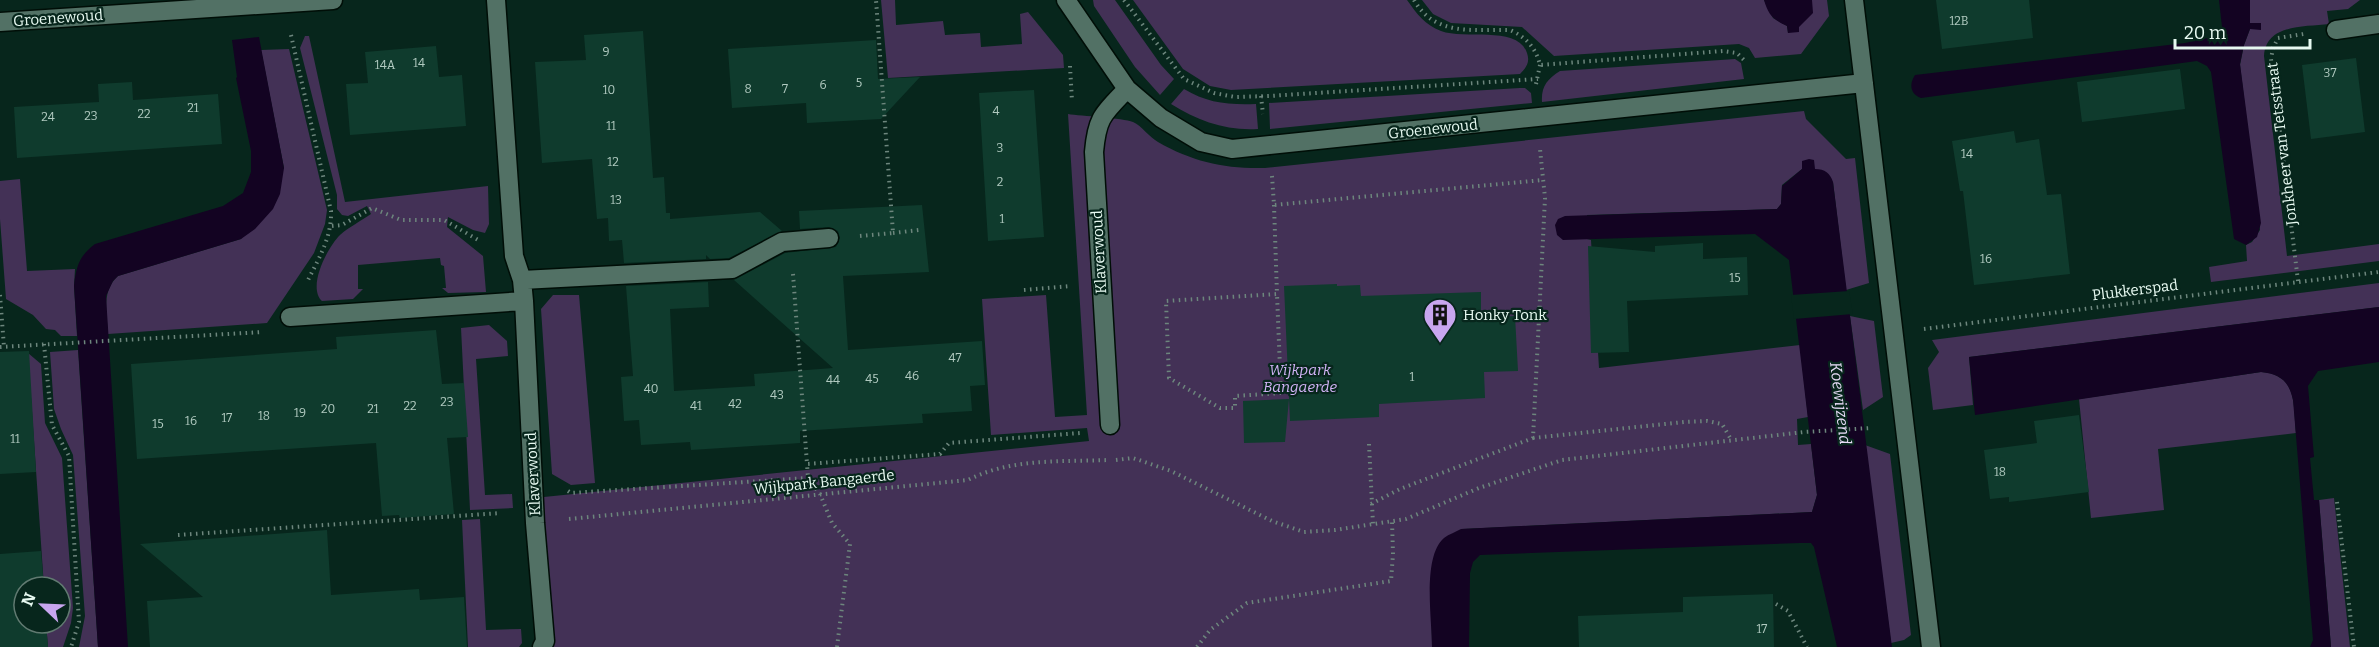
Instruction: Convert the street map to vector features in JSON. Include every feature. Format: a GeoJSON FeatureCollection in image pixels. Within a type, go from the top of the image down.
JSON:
{"type":"FeatureCollection","features":[{"type":"Feature","properties":{"kind":"street","name":"Groenewoud"},"geometry":{"type":"LineString","coordinates":[[0,22],[333,0]]}},
{"type":"Feature","properties":{"kind":"street","name":"Klaverwoud"},"geometry":{"type":"LineString","coordinates":[[496,0],[514,256],[522,280],[524,301],[544,641],[542,647]]}},
{"type":"Feature","properties":{"kind":"street","name":"Groenewoud"},"geometry":{"type":"LineString","coordinates":[[1066,0],[1127,89],[1161,118],[1201,142],[1232,149],[1271,147],[1864,83]]}},
{"type":"Feature","properties":{"kind":"street"},"geometry":{"type":"LineString","coordinates":[[1854,0],[1931,647]]}},
{"type":"Feature","properties":{"kind":"street"},"geometry":{"type":"LineString","coordinates":[[2336,30],[2379,24]]}},
{"type":"Feature","properties":{"kind":"street","name":"Klaverwoud"},"geometry":{"type":"LineString","coordinates":[[1110,425],[1094,152],[1095,133],[1101,116],[1127,89]]}},
{"type":"Feature","properties":{"kind":"street"},"geometry":{"type":"LineString","coordinates":[[522,280],[732,269],[782,242],[829,238]]}},
{"type":"Feature","properties":{"kind":"street"},"geometry":{"type":"LineString","coordinates":[[290,317],[524,301]]}},
{"type":"Feature","properties":{"kind":"path"},"geometry":{"type":"LineString","coordinates":[[876,0],[893,233]]}},
{"type":"Feature","properties":{"kind":"path"},"geometry":{"type":"LineString","coordinates":[[1124,0],[1184,79],[1214,93],[1235,97],[1261,96],[1538,79]]}},
{"type":"Feature","properties":{"kind":"path"},"geometry":{"type":"LineString","coordinates":[[1414,0],[1426,15],[1448,28],[1510,30],[1519,33],[1526,38],[1538,54],[1540,65],[1723,51],[1737,53],[1744,57],[1748,65],[1751,95]]}},
{"type":"Feature","properties":{"kind":"path"},"geometry":{"type":"LineString","coordinates":[[0,296],[2,347],[267,331],[290,317],[323,250],[332,226],[327,188],[282,3]]}},
{"type":"Feature","properties":{"kind":"path"},"geometry":{"type":"LineString","coordinates":[[1073,110],[1069,52],[1082,23]]}},
{"type":"Feature","properties":{"kind":"path","name":"Jonkheer van Tetsstraat"},"geometry":{"type":"LineString","coordinates":[[2298,281],[2271,59],[2278,38],[2336,30]]}},
{"type":"Feature","properties":{"kind":"path"},"geometry":{"type":"LineString","coordinates":[[1261,96],[1264,130],[1271,147],[1274,206],[1281,393],[1235,396],[1235,408],[1220,408],[1168,378],[1166,301],[1277,294]]}},
{"type":"Feature","properties":{"kind":"path"},"geometry":{"type":"LineString","coordinates":[[1533,438],[1545,198],[1538,118]]}},
{"type":"Feature","properties":{"kind":"path"},"geometry":{"type":"LineString","coordinates":[[1274,206],[1543,180]]}},
{"type":"Feature","properties":{"kind":"path"},"geometry":{"type":"LineString","coordinates":[[332,226],[342,225],[372,208],[401,220],[444,220],[487,243],[513,239]]}},
{"type":"Feature","properties":{"kind":"path"},"geometry":{"type":"LineString","coordinates":[[829,238],[919,230]]}},
{"type":"Feature","properties":{"kind":"path"},"geometry":{"type":"LineString","coordinates":[[790,241],[808,478],[820,494],[832,523],[850,544],[837,647]]}},
{"type":"Feature","properties":{"kind":"path","name":"Plukkerspad"},"geometry":{"type":"LineString","coordinates":[[1895,333],[2379,272]]}},
{"type":"Feature","properties":{"kind":"path"},"geometry":{"type":"LineString","coordinates":[[1024,290],[1101,283]]}},
{"type":"Feature","properties":{"kind":"path"},"geometry":{"type":"LineString","coordinates":[[44,344],[52,425],[69,456],[79,622],[70,647]]}},
{"type":"Feature","properties":{"kind":"path"},"geometry":{"type":"LineString","coordinates":[[1371,504],[1401,489],[1533,438],[1647,425],[1707,421],[1722,424],[1732,441]]}},
{"type":"Feature","properties":{"kind":"path","name":"Wijkpark Bangaerde"},"geometry":{"type":"LineString","coordinates":[[178,535],[535,517],[968,480],[988,470],[1008,465],[1133,458],[1171,471],[1272,521],[1304,532],[1406,519],[1479,488],[1562,460],[1804,432],[1882,428]]}},
{"type":"Feature","properties":{"kind":"path"},"geometry":{"type":"LineString","coordinates":[[807,464],[940,454],[949,443],[1083,433]]}},
{"type":"Feature","properties":{"kind":"path"},"geometry":{"type":"LineString","coordinates":[[1369,444],[1373,524]]}},
{"type":"Feature","properties":{"kind":"path"},"geometry":{"type":"LineString","coordinates":[[533,482],[555,481],[571,493],[808,478]]}},
{"type":"Feature","properties":{"kind":"path"},"geometry":{"type":"LineString","coordinates":[[2337,502],[2354,647]]}},
{"type":"Feature","properties":{"kind":"path"},"geometry":{"type":"LineString","coordinates":[[1197,647],[1210,630],[1247,603],[1391,581],[1394,554],[1392,521]]}},
{"type":"Feature","properties":{"kind":"path"},"geometry":{"type":"LineString","coordinates":[[1776,604],[1788,611],[1807,647]]}},
{"type":"Feature","properties":{"kind":"green space"},"geometry":{"type":"Polygon","coordinates":[[[881,0],[895,0],[896,25],[943,21],[945,35],[980,33],[981,47],[1022,44],[1020,14],[1028,12],[1063,55],[1064,68],[888,78],[881,0]]]}},
{"type":"Feature","properties":{"kind":"green space"},"geometry":{"type":"Polygon","coordinates":[[[1093,0],[1115,0],[1161,65],[1174,79],[1160,95],[1135,67],[1094,6],[1093,0]]]}},
{"type":"Feature","properties":{"kind":"green space"},"geometry":{"type":"Polygon","coordinates":[[[1133,0],[1407,0],[1418,14],[1435,29],[1451,33],[1502,36],[1513,39],[1522,44],[1528,56],[1528,62],[1520,74],[1231,90],[1210,86],[1183,69],[1133,0]]]}},
{"type":"Feature","properties":{"kind":"green space"},"geometry":{"type":"Polygon","coordinates":[[[1422,0],[1764,0],[1773,18],[1787,26],[1788,33],[1812,13],[1812,0],[1827,0],[1829,16],[1801,54],[1755,58],[1749,48],[1739,44],[1554,56],[1522,27],[1451,23],[1433,14],[1422,0]]]}},
{"type":"Feature","properties":{"kind":"green space"},"geometry":{"type":"Polygon","coordinates":[[[2250,0],[2360,0],[2348,9],[2327,11],[2329,24],[2298,27],[2279,33],[2271,38],[2264,56],[2287,256],[2379,244],[2379,261],[2211,282],[2209,267],[2247,261],[2246,245],[2252,242],[2260,230],[2240,65],[2250,29],[2261,29],[2250,23],[2250,0]]]}},
{"type":"Feature","properties":{"kind":"green space"},"geometry":{"type":"Polygon","coordinates":[[[305,36],[309,36],[345,202],[488,186],[489,224],[485,233],[473,230],[448,217],[447,227],[483,256],[486,292],[448,293],[442,288],[446,288],[444,266],[441,265],[440,258],[358,265],[358,289],[363,289],[353,299],[322,301],[318,295],[318,277],[330,249],[340,235],[371,214],[367,206],[348,216],[342,215],[337,209],[337,195],[300,48],[305,36]]]}},
{"type":"Feature","properties":{"kind":"green space"},"geometry":{"type":"Polygon","coordinates":[[[289,49],[327,210],[325,224],[314,253],[267,323],[108,334],[107,296],[118,276],[241,239],[284,168],[261,50],[289,49]]]}},
{"type":"Feature","properties":{"kind":"green space"},"geometry":{"type":"Polygon","coordinates":[[[1735,59],[1741,63],[1744,79],[1542,102],[1546,84],[1560,71],[1735,59]]]}},
{"type":"Feature","properties":{"kind":"green space"},"geometry":{"type":"Polygon","coordinates":[[[1525,88],[1531,93],[1532,103],[1270,129],[1269,103],[1525,88]]]}},
{"type":"Feature","properties":{"kind":"green space"},"geometry":{"type":"Polygon","coordinates":[[[1184,89],[1218,102],[1256,104],[1258,129],[1213,124],[1171,104],[1184,89]]]}},
{"type":"Feature","properties":{"kind":"green space","name":"Wijkpark Bangaerde"},"geometry":{"type":"Polygon","coordinates":[[[1804,111],[1806,119],[1846,159],[1855,158],[1869,283],[1846,290],[1833,182],[1802,169],[1782,185],[1781,204],[1777,209],[1587,215],[1587,239],[1591,240],[1599,368],[1800,345],[1808,417],[1797,419],[1798,445],[1811,444],[1817,495],[1812,512],[1462,529],[1431,572],[1432,647],[543,647],[534,498],[1089,441],[1087,428],[991,435],[982,299],[1046,295],[1055,417],[1087,415],[1068,114],[1133,122],[1158,142],[1171,149],[1210,163],[1265,168],[1804,111]]]}},
{"type":"Feature","properties":{"kind":"green space"},"geometry":{"type":"Polygon","coordinates":[[[20,179],[27,271],[75,269],[77,336],[61,336],[55,330],[46,329],[33,315],[6,299],[0,219],[0,181],[20,179]]]}},
{"type":"Feature","properties":{"kind":"green space"},"geometry":{"type":"Polygon","coordinates":[[[2379,283],[2379,307],[1969,357],[1973,405],[1933,410],[1928,368],[1939,352],[1932,340],[2379,283]]]}},
{"type":"Feature","properties":{"kind":"green space"},"geometry":{"type":"Polygon","coordinates":[[[553,295],[579,295],[595,483],[571,485],[552,474],[541,309],[553,295]]]}},
{"type":"Feature","properties":{"kind":"green space"},"geometry":{"type":"Polygon","coordinates":[[[1850,316],[1874,321],[1883,397],[1863,410],[1850,316]]]}},
{"type":"Feature","properties":{"kind":"green space"},"geometry":{"type":"Polygon","coordinates":[[[489,325],[507,341],[508,356],[476,359],[485,495],[512,494],[513,508],[470,510],[461,328],[489,325]]]}},
{"type":"Feature","properties":{"kind":"green space"},"geometry":{"type":"Polygon","coordinates":[[[78,350],[98,647],[79,647],[85,616],[73,455],[54,409],[50,352],[78,350]]]}},
{"type":"Feature","properties":{"kind":"green space"},"geometry":{"type":"Polygon","coordinates":[[[28,353],[41,364],[45,423],[62,458],[71,575],[43,575],[28,353]]]}},
{"type":"Feature","properties":{"kind":"green space"},"geometry":{"type":"Polygon","coordinates":[[[2261,372],[2273,374],[2288,385],[2293,402],[2296,433],[2158,449],[2164,510],[2091,518],[2079,399],[2261,372]]]}},
{"type":"Feature","properties":{"kind":"green space"},"geometry":{"type":"Polygon","coordinates":[[[1865,445],[1890,454],[1911,635],[1904,640],[1891,643],[1865,445]]]}},
{"type":"Feature","properties":{"kind":"green space"},"geometry":{"type":"Polygon","coordinates":[[[2334,498],[2350,647],[2331,647],[2319,500],[2334,498]]]}},
{"type":"Feature","properties":{"kind":"green space"},"geometry":{"type":"Polygon","coordinates":[[[480,519],[486,630],[521,629],[522,643],[519,647],[468,647],[462,520],[480,519]]]}},
{"type":"Feature","properties":{"kind":"green space"},"geometry":{"type":"Polygon","coordinates":[[[47,635],[67,635],[63,647],[48,647],[47,635]]]}},
{"type":"Feature","properties":{"kind":"water"},"geometry":{"type":"Polygon","coordinates":[[[1764,0],[1812,0],[1813,13],[1799,27],[1799,32],[1788,33],[1787,26],[1772,16],[1764,0]]]}},
{"type":"Feature","properties":{"kind":"water"},"geometry":{"type":"Polygon","coordinates":[[[2219,0],[2250,0],[2250,23],[2261,23],[2261,30],[2250,29],[2240,64],[2261,223],[2257,237],[2246,245],[2234,239],[2211,72],[2207,66],[2197,61],[1921,98],[1912,88],[1915,75],[2185,43],[2217,36],[2222,27],[2219,0]]]}},
{"type":"Feature","properties":{"kind":"water"},"geometry":{"type":"Polygon","coordinates":[[[259,37],[284,168],[280,194],[273,209],[255,229],[241,239],[118,276],[106,296],[128,647],[98,647],[74,286],[77,268],[85,253],[95,244],[223,206],[243,193],[251,172],[251,151],[236,78],[232,40],[259,37]]]}},
{"type":"Feature","properties":{"kind":"water","name":"Koewijzend"},"geometry":{"type":"Polygon","coordinates":[[[1814,160],[1815,169],[1827,172],[1833,182],[1892,647],[1837,647],[1814,547],[1811,543],[1800,543],[1480,555],[1473,562],[1470,573],[1469,647],[1432,647],[1430,589],[1433,559],[1437,547],[1444,538],[1461,529],[1812,512],[1817,495],[1789,260],[1755,234],[1563,240],[1557,235],[1555,225],[1558,219],[1565,216],[1777,209],[1781,204],[1782,186],[1802,169],[1802,161],[1814,160]]]}},
{"type":"Feature","properties":{"kind":"water"},"geometry":{"type":"Polygon","coordinates":[[[2379,307],[2379,362],[2318,371],[2308,386],[2314,457],[2310,458],[2314,500],[2319,500],[2331,647],[2310,647],[2313,640],[2293,400],[2283,380],[2261,372],[1975,415],[1969,357],[2379,307]]]}},
{"type":"Feature","properties":{"kind":"pier"},"geometry":{"type":"Polygon","coordinates":[[[1849,291],[1853,314],[1794,319],[1791,295],[1849,291]]]}},
{"type":"Feature","properties":{"kind":"building"},"geometry":{"type":"Polygon","coordinates":[[[1936,0],[2029,0],[2033,38],[1942,49],[1936,0]]]}},
{"type":"Feature","properties":{"kind":"building"},"geometry":{"type":"Polygon","coordinates":[[[643,31],[653,178],[664,177],[666,213],[670,213],[670,219],[760,212],[782,231],[729,258],[710,259],[706,255],[706,259],[624,263],[622,240],[609,241],[608,218],[597,219],[592,159],[542,163],[535,62],[586,60],[584,35],[643,31]]]}},
{"type":"Feature","properties":{"kind":"building"},"geometry":{"type":"Polygon","coordinates":[[[876,40],[878,79],[920,77],[881,119],[807,123],[806,103],[732,108],[728,49],[876,40]]]}},
{"type":"Feature","properties":{"kind":"building"},"geometry":{"type":"Polygon","coordinates":[[[436,46],[439,77],[462,75],[466,126],[350,135],[346,84],[368,83],[365,52],[436,46]]]}},
{"type":"Feature","properties":{"kind":"building"},"geometry":{"type":"Polygon","coordinates":[[[2356,58],[2365,132],[2311,139],[2302,65],[2356,58]]]}},
{"type":"Feature","properties":{"kind":"building"},"geometry":{"type":"Polygon","coordinates":[[[2180,69],[2185,109],[2082,122],[2077,82],[2180,69]]]}},
{"type":"Feature","properties":{"kind":"building"},"geometry":{"type":"Polygon","coordinates":[[[132,82],[133,100],[218,94],[222,144],[17,158],[14,107],[99,102],[98,84],[132,82]]]}},
{"type":"Feature","properties":{"kind":"building"},"geometry":{"type":"Polygon","coordinates":[[[1034,90],[1044,237],[988,241],[979,93],[1034,90]]]}},
{"type":"Feature","properties":{"kind":"building"},"geometry":{"type":"Polygon","coordinates":[[[2014,131],[2016,143],[2039,139],[2047,195],[2061,194],[2070,274],[1974,285],[1963,191],[1960,191],[1952,141],[2014,131]]]}},
{"type":"Feature","properties":{"kind":"building"},"geometry":{"type":"Polygon","coordinates":[[[922,205],[929,272],[843,276],[848,350],[982,341],[985,385],[970,386],[972,411],[922,414],[923,423],[800,431],[800,443],[691,450],[690,442],[641,445],[639,420],[624,421],[621,377],[633,376],[626,286],[708,282],[709,307],[670,309],[674,391],[755,386],[754,374],[833,368],[734,280],[785,253],[836,247],[840,238],[838,231],[829,227],[800,229],[799,211],[922,205]]]}},
{"type":"Feature","properties":{"kind":"building"},"geometry":{"type":"Polygon","coordinates":[[[1703,243],[1703,259],[1747,257],[1748,295],[1627,301],[1629,352],[1591,353],[1588,246],[1655,252],[1655,246],[1703,243]]]}},
{"type":"Feature","properties":{"kind":"building"},"geometry":{"type":"Polygon","coordinates":[[[1337,284],[1337,286],[1360,285],[1361,296],[1481,292],[1481,318],[1515,316],[1518,371],[1484,372],[1485,398],[1379,404],[1379,417],[1290,421],[1284,286],[1337,284]]]}},
{"type":"Feature","properties":{"kind":"building"},"geometry":{"type":"Polygon","coordinates":[[[436,330],[442,384],[464,383],[468,437],[447,438],[454,514],[400,518],[399,515],[382,516],[376,443],[137,459],[131,364],[337,349],[336,337],[436,330]]]}},
{"type":"Feature","properties":{"kind":"building"},"geometry":{"type":"Polygon","coordinates":[[[29,351],[36,472],[0,474],[0,352],[29,351]]]}},
{"type":"Feature","properties":{"kind":"building"},"geometry":{"type":"Polygon","coordinates":[[[1289,399],[1285,442],[1244,443],[1243,401],[1289,399]]]}},
{"type":"Feature","properties":{"kind":"building"},"geometry":{"type":"Polygon","coordinates":[[[2079,415],[2089,492],[2009,502],[2009,497],[1990,499],[1984,450],[2037,443],[2034,421],[2079,415]]]}},
{"type":"Feature","properties":{"kind":"building"},"geometry":{"type":"Polygon","coordinates":[[[327,530],[331,595],[419,589],[420,600],[464,597],[467,647],[150,647],[147,601],[203,597],[140,544],[327,530]]]}},
{"type":"Feature","properties":{"kind":"building"},"geometry":{"type":"Polygon","coordinates":[[[41,551],[43,575],[12,575],[12,635],[47,635],[48,647],[0,647],[0,554],[41,551]]]}},
{"type":"Feature","properties":{"kind":"building"},"geometry":{"type":"Polygon","coordinates":[[[1773,594],[1774,647],[1579,647],[1578,616],[1683,612],[1683,597],[1773,594]]]}},
{"type":"Feature","properties":{"kind":"place","name":"Honky Tonk"},"geometry":{"type":"Point","coordinates":[1440,344]}}]}
